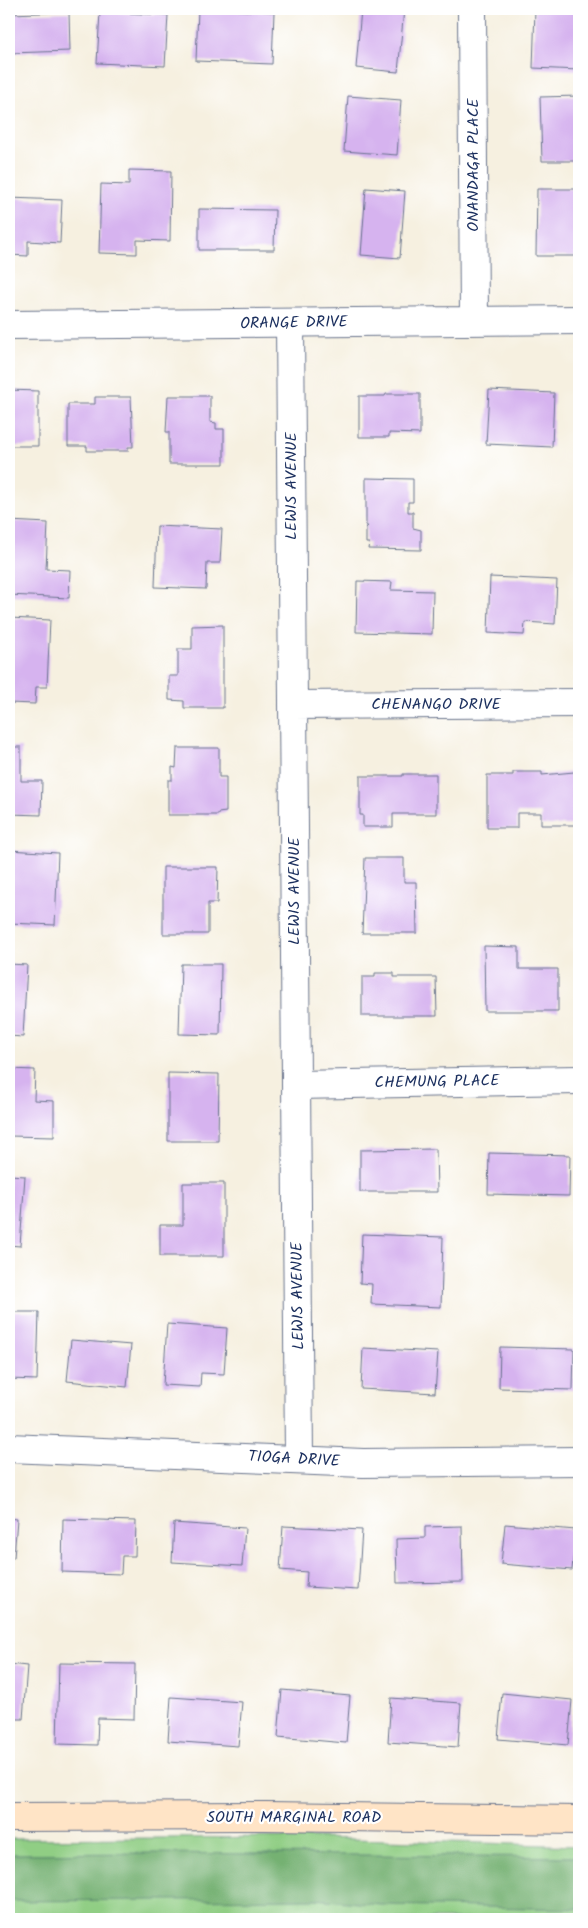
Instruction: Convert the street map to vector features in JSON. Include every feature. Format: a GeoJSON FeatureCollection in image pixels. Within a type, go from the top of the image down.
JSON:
{"type":"FeatureCollection","features":[{"type":"Feature","properties":{"kind":"main road","name":"SOUTH MARGINAL ROAD"},"geometry":{"type":"LineString","coordinates":[[9,1817],[266,1816],[579,1820]]}},
{"type":"Feature","properties":{"kind":"street","name":"ONANDAGA PLACE"},"geometry":{"type":"LineString","coordinates":[[472,9],[474,321]]}},
{"type":"Feature","properties":{"kind":"street","name":"ORANGE DRIVE"},"geometry":{"type":"LineString","coordinates":[[9,325],[579,320]]}},
{"type":"Feature","properties":{"kind":"street","name":"LEWIS AVENUE"},"geometry":{"type":"LineString","coordinates":[[290,323],[299,1459]]}},
{"type":"Feature","properties":{"kind":"street","name":"CHENANGO DRIVE"},"geometry":{"type":"LineString","coordinates":[[293,705],[579,702]]}},
{"type":"Feature","properties":{"kind":"street","name":"CHEMUNG PLACE"},"geometry":{"type":"LineString","coordinates":[[296,1084],[579,1080]]}},
{"type":"Feature","properties":{"kind":"street","name":"TIOGA DRIVE"},"geometry":{"type":"LineString","coordinates":[[9,1448],[363,1463],[579,1461]]}},
{"type":"Feature","properties":{"kind":"green space"},"geometry":{"type":"Polygon","coordinates":[[[289,1837],[579,1846],[579,1919],[9,1919],[9,1839],[289,1837]]]}},
{"type":"Feature","properties":{"kind":"green space"},"geometry":{"type":"Polygon","coordinates":[[[157,1853],[579,1857],[579,1909],[382,1905],[315,1899],[9,1901],[9,1854],[157,1853]]]}},
{"type":"Feature","properties":{"kind":"building"},"geometry":{"type":"Polygon","coordinates":[[[198,9],[274,12],[272,64],[196,61],[198,9]]]}},
{"type":"Feature","properties":{"kind":"building"},"geometry":{"type":"Polygon","coordinates":[[[361,9],[404,9],[398,72],[356,68],[361,9]]]}},
{"type":"Feature","properties":{"kind":"building"},"geometry":{"type":"Polygon","coordinates":[[[535,9],[579,9],[579,70],[533,68],[535,9]]]}},
{"type":"Feature","properties":{"kind":"building"},"geometry":{"type":"Polygon","coordinates":[[[69,12],[70,51],[9,53],[9,14],[69,12]]]}},
{"type":"Feature","properties":{"kind":"building"},"geometry":{"type":"Polygon","coordinates":[[[100,12],[168,15],[165,66],[97,63],[100,12]]]}},
{"type":"Feature","properties":{"kind":"building"},"geometry":{"type":"Polygon","coordinates":[[[348,96],[401,100],[397,155],[344,151],[348,96]]]}},
{"type":"Feature","properties":{"kind":"building"},"geometry":{"type":"Polygon","coordinates":[[[579,96],[579,161],[542,161],[540,97],[579,96]]]}},
{"type":"Feature","properties":{"kind":"building"},"geometry":{"type":"Polygon","coordinates":[[[129,170],[171,171],[170,241],[137,240],[137,254],[99,253],[101,184],[129,185],[129,170]]]}},
{"type":"Feature","properties":{"kind":"building"},"geometry":{"type":"Polygon","coordinates":[[[366,188],[405,191],[400,258],[361,255],[366,188]]]}},
{"type":"Feature","properties":{"kind":"building"},"geometry":{"type":"Polygon","coordinates":[[[537,189],[579,189],[579,256],[536,256],[537,189]]]}},
{"type":"Feature","properties":{"kind":"building"},"geometry":{"type":"Polygon","coordinates":[[[9,198],[62,200],[60,243],[28,241],[28,256],[9,255],[9,198]]]}},
{"type":"Feature","properties":{"kind":"building"},"geometry":{"type":"Polygon","coordinates":[[[199,209],[275,210],[274,250],[199,250],[199,209]]]}},
{"type":"Feature","properties":{"kind":"building"},"geometry":{"type":"Polygon","coordinates":[[[9,390],[38,391],[38,446],[9,446],[9,390]]]}},
{"type":"Feature","properties":{"kind":"building"},"geometry":{"type":"Polygon","coordinates":[[[489,390],[554,393],[552,447],[486,444],[489,390]]]}},
{"type":"Feature","properties":{"kind":"building"},"geometry":{"type":"Polygon","coordinates":[[[386,394],[420,394],[420,434],[389,433],[389,437],[359,437],[359,396],[385,396],[386,394]]]}},
{"type":"Feature","properties":{"kind":"building"},"geometry":{"type":"Polygon","coordinates":[[[168,396],[210,396],[210,422],[216,423],[216,429],[224,429],[224,464],[169,464],[169,432],[166,432],[168,396]]]}},
{"type":"Feature","properties":{"kind":"building"},"geometry":{"type":"Polygon","coordinates":[[[95,397],[131,397],[133,447],[128,447],[128,451],[87,451],[87,446],[68,446],[68,404],[95,404],[95,397]]]}},
{"type":"Feature","properties":{"kind":"building"},"geometry":{"type":"Polygon","coordinates":[[[366,478],[413,479],[413,502],[408,502],[408,512],[413,512],[413,528],[421,530],[421,550],[368,549],[369,543],[366,543],[366,528],[368,526],[366,526],[366,478]]]}},
{"type":"Feature","properties":{"kind":"building"},"geometry":{"type":"Polygon","coordinates":[[[9,521],[48,523],[46,569],[70,570],[69,598],[9,595],[9,521]]]}},
{"type":"Feature","properties":{"kind":"building"},"geometry":{"type":"Polygon","coordinates":[[[157,526],[222,529],[220,563],[207,563],[206,589],[155,587],[157,526]]]}},
{"type":"Feature","properties":{"kind":"building"},"geometry":{"type":"Polygon","coordinates":[[[490,577],[557,580],[555,624],[525,622],[524,635],[488,633],[490,577]]]}},
{"type":"Feature","properties":{"kind":"building"},"geometry":{"type":"Polygon","coordinates":[[[357,581],[392,582],[391,590],[433,591],[432,634],[356,632],[357,581]]]}},
{"type":"Feature","properties":{"kind":"building"},"geometry":{"type":"Polygon","coordinates":[[[9,618],[50,620],[47,687],[36,687],[35,704],[9,703],[9,618]]]}},
{"type":"Feature","properties":{"kind":"building"},"geometry":{"type":"Polygon","coordinates":[[[223,625],[223,708],[184,708],[184,701],[169,700],[169,676],[178,676],[178,649],[192,649],[192,626],[223,625]]]}},
{"type":"Feature","properties":{"kind":"building"},"geometry":{"type":"Polygon","coordinates":[[[9,747],[21,747],[21,781],[42,781],[41,815],[9,814],[9,747]]]}},
{"type":"Feature","properties":{"kind":"building"},"geometry":{"type":"Polygon","coordinates":[[[177,748],[219,748],[219,777],[226,777],[226,812],[218,813],[218,815],[168,815],[168,780],[172,780],[172,767],[176,768],[177,748]]]}},
{"type":"Feature","properties":{"kind":"building"},"geometry":{"type":"Polygon","coordinates":[[[513,772],[542,772],[542,775],[574,772],[579,774],[579,825],[541,825],[541,813],[517,813],[517,828],[487,828],[487,775],[513,775],[513,772]]]}},
{"type":"Feature","properties":{"kind":"building"},"geometry":{"type":"Polygon","coordinates":[[[403,774],[436,774],[436,814],[393,814],[393,827],[363,827],[363,815],[360,815],[360,776],[403,776],[403,774]]]}},
{"type":"Feature","properties":{"kind":"building"},"geometry":{"type":"Polygon","coordinates":[[[9,850],[58,853],[55,925],[9,923],[9,850]]]}},
{"type":"Feature","properties":{"kind":"building"},"geometry":{"type":"Polygon","coordinates":[[[365,858],[404,858],[404,882],[416,882],[417,933],[362,933],[365,858]]]}},
{"type":"Feature","properties":{"kind":"building"},"geometry":{"type":"Polygon","coordinates":[[[163,867],[218,867],[217,903],[208,903],[208,934],[163,934],[163,867]]]}},
{"type":"Feature","properties":{"kind":"building"},"geometry":{"type":"Polygon","coordinates":[[[484,946],[519,947],[519,969],[558,969],[558,1011],[485,1011],[484,946]]]}},
{"type":"Feature","properties":{"kind":"building"},"geometry":{"type":"Polygon","coordinates":[[[9,964],[27,965],[23,1037],[9,1036],[9,964]]]}},
{"type":"Feature","properties":{"kind":"building"},"geometry":{"type":"Polygon","coordinates":[[[181,964],[221,964],[220,1035],[179,1034],[181,964]]]}},
{"type":"Feature","properties":{"kind":"building"},"geometry":{"type":"Polygon","coordinates":[[[375,973],[394,973],[394,977],[436,977],[437,1016],[362,1016],[362,977],[375,977],[375,973]]]}},
{"type":"Feature","properties":{"kind":"building"},"geometry":{"type":"Polygon","coordinates":[[[9,1069],[35,1070],[34,1100],[54,1101],[54,1137],[9,1136],[9,1069]]]}},
{"type":"Feature","properties":{"kind":"building"},"geometry":{"type":"Polygon","coordinates":[[[168,1073],[219,1074],[218,1141],[168,1141],[168,1073]]]}},
{"type":"Feature","properties":{"kind":"building"},"geometry":{"type":"Polygon","coordinates":[[[436,1149],[437,1192],[360,1192],[360,1150],[436,1149]]]}},
{"type":"Feature","properties":{"kind":"building"},"geometry":{"type":"Polygon","coordinates":[[[489,1153],[570,1155],[569,1196],[488,1194],[489,1153]]]}},
{"type":"Feature","properties":{"kind":"building"},"geometry":{"type":"Polygon","coordinates":[[[9,1175],[25,1176],[20,1246],[9,1245],[9,1175]]]}},
{"type":"Feature","properties":{"kind":"building"},"geometry":{"type":"Polygon","coordinates":[[[183,1183],[224,1183],[224,1256],[160,1256],[160,1225],[183,1225],[183,1183]]]}},
{"type":"Feature","properties":{"kind":"building"},"geometry":{"type":"Polygon","coordinates":[[[362,1234],[443,1237],[441,1307],[371,1304],[372,1284],[360,1283],[362,1234]]]}},
{"type":"Feature","properties":{"kind":"building"},"geometry":{"type":"Polygon","coordinates":[[[9,1312],[39,1312],[37,1380],[9,1379],[9,1312]]]}},
{"type":"Feature","properties":{"kind":"building"},"geometry":{"type":"Polygon","coordinates":[[[167,1324],[227,1328],[224,1374],[201,1373],[200,1387],[163,1385],[167,1324]]]}},
{"type":"Feature","properties":{"kind":"building"},"geometry":{"type":"Polygon","coordinates":[[[71,1340],[131,1345],[127,1387],[67,1381],[71,1340]]]}},
{"type":"Feature","properties":{"kind":"building"},"geometry":{"type":"Polygon","coordinates":[[[500,1347],[574,1349],[573,1390],[499,1388],[500,1347]]]}},
{"type":"Feature","properties":{"kind":"building"},"geometry":{"type":"Polygon","coordinates":[[[363,1348],[438,1352],[435,1393],[361,1389],[363,1348]]]}},
{"type":"Feature","properties":{"kind":"building"},"geometry":{"type":"Polygon","coordinates":[[[9,1518],[17,1519],[14,1558],[9,1557],[9,1518]]]}},
{"type":"Feature","properties":{"kind":"building"},"geometry":{"type":"Polygon","coordinates":[[[63,1519],[136,1521],[135,1556],[122,1556],[121,1574],[62,1572],[63,1519]]]}},
{"type":"Feature","properties":{"kind":"building"},"geometry":{"type":"Polygon","coordinates":[[[174,1523],[245,1528],[242,1566],[172,1562],[174,1523]]]}},
{"type":"Feature","properties":{"kind":"building"},"geometry":{"type":"Polygon","coordinates":[[[505,1524],[576,1530],[572,1570],[501,1564],[505,1524]]]}},
{"type":"Feature","properties":{"kind":"building"},"geometry":{"type":"Polygon","coordinates":[[[283,1526],[362,1530],[358,1590],[306,1587],[307,1572],[280,1570],[283,1526]]]}},
{"type":"Feature","properties":{"kind":"building"},"geometry":{"type":"Polygon","coordinates":[[[462,1526],[463,1582],[397,1583],[396,1539],[425,1538],[425,1527],[462,1526]]]}},
{"type":"Feature","properties":{"kind":"building"},"geometry":{"type":"Polygon","coordinates":[[[59,1663],[135,1664],[134,1719],[98,1718],[97,1745],[57,1744],[59,1663]]]}},
{"type":"Feature","properties":{"kind":"building"},"geometry":{"type":"Polygon","coordinates":[[[9,1664],[27,1666],[23,1719],[9,1719],[9,1664]]]}},
{"type":"Feature","properties":{"kind":"building"},"geometry":{"type":"Polygon","coordinates":[[[282,1690],[350,1696],[346,1743],[278,1737],[282,1690]]]}},
{"type":"Feature","properties":{"kind":"building"},"geometry":{"type":"Polygon","coordinates":[[[502,1693],[572,1700],[568,1745],[498,1739],[502,1693]]]}},
{"type":"Feature","properties":{"kind":"building"},"geometry":{"type":"Polygon","coordinates":[[[171,1697],[242,1702],[238,1746],[168,1741],[171,1697]]]}},
{"type":"Feature","properties":{"kind":"building"},"geometry":{"type":"Polygon","coordinates":[[[391,1698],[461,1703],[458,1747],[388,1742],[391,1698]]]}}]}
